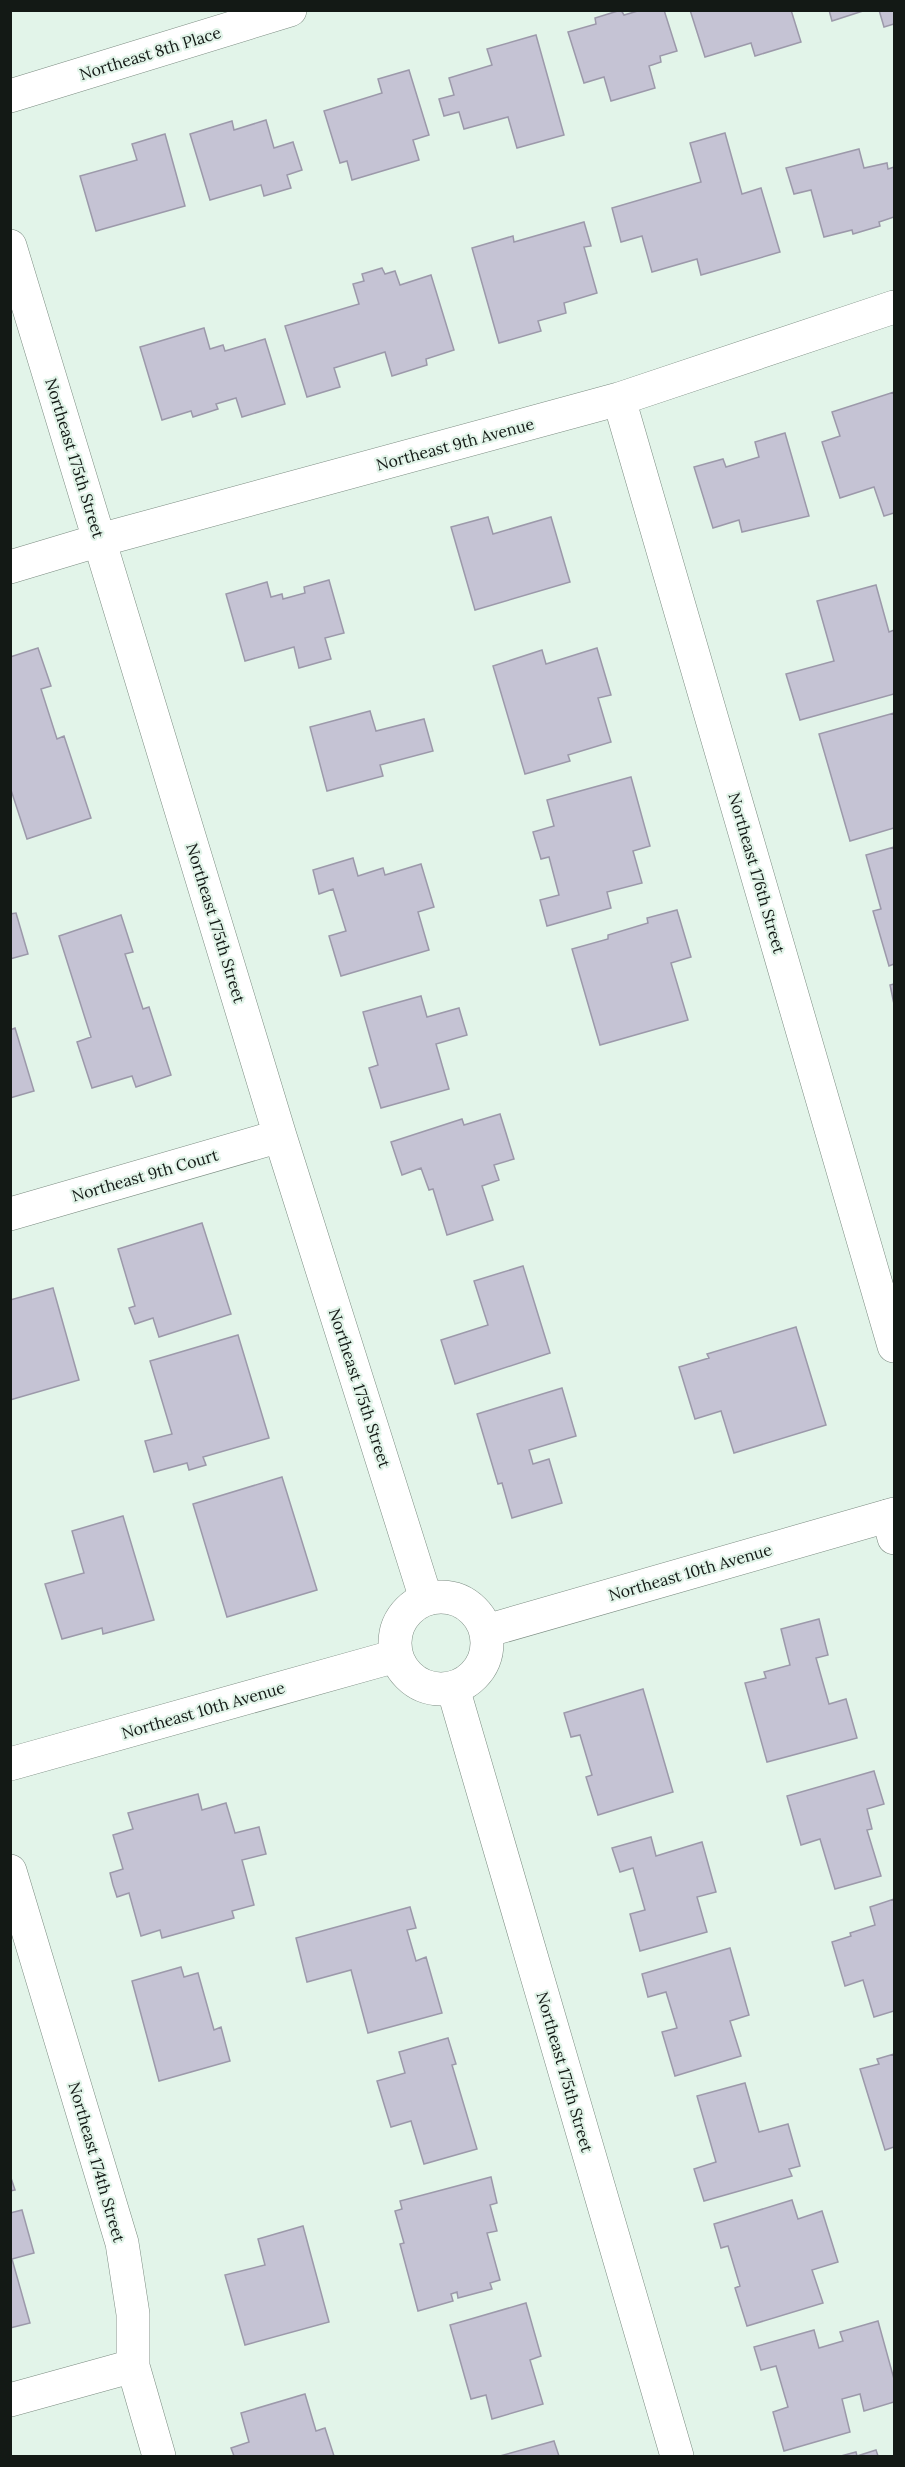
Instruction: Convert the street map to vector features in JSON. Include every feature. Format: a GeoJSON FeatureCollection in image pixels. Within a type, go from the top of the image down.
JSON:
{"type":"FeatureCollection","features":[{"type":"Feature","properties":{"kind":"street","name":"Northeast 8th Place"},"geometry":{"type":"LineString","coordinates":[[10,96],[290,10]]}},
{"type":"Feature","properties":{"kind":"street","name":"Northeast 175th Street"},"geometry":{"type":"LineString","coordinates":[[10,246],[280,1136],[426,1599]]}},
{"type":"Feature","properties":{"kind":"street","name":"Northeast 9th Avenue"},"geometry":{"type":"LineString","coordinates":[[10,567],[100,540],[619,399],[894,307]]}},
{"type":"Feature","properties":{"kind":"street","name":"Northeast 176th Street"},"geometry":{"type":"LineString","coordinates":[[619,399],[894,1346]]}},
{"type":"Feature","properties":{"kind":"street","name":"Northeast 9th Court"},"geometry":{"type":"LineString","coordinates":[[10,1214],[280,1136]]}},
{"type":"Feature","properties":{"kind":"street","name":"Northeast 10th Avenue"},"geometry":{"type":"LineString","coordinates":[[486,1631],[892,1523]]}},
{"type":"Feature","properties":{"kind":"street"},"geometry":{"type":"LineString","coordinates":[[444,1597],[458,1600],[480,1618],[486,1631],[487,1648],[483,1663],[474,1677],[461,1686],[429,1689],[414,1682],[403,1670],[396,1656],[395,1641],[398,1627],[405,1614],[426,1599],[444,1597]]}},
{"type":"Feature","properties":{"kind":"street","name":"Northeast 10th Avenue"},"geometry":{"type":"LineString","coordinates":[[10,1764],[396,1656]]}},
{"type":"Feature","properties":{"kind":"street","name":"Northeast 175th Street"},"geometry":{"type":"LineString","coordinates":[[453,1688],[677,2457]]}},
{"type":"Feature","properties":{"kind":"street","name":"Northeast 174th Street"},"geometry":{"type":"LineString","coordinates":[[10,1871],[122,2243],[133,2314],[133,2366],[159,2457]]}},
{"type":"Feature","properties":{"kind":"street"},"geometry":{"type":"LineString","coordinates":[[10,2400],[133,2366]]}},
{"type":"Feature","properties":{"kind":"building"},"geometry":{"type":"Polygon","coordinates":[[[621,10],[624,15],[641,10],[664,10],[677,51],[660,56],[661,62],[649,66],[655,88],[611,101],[604,77],[584,83],[568,32],[596,24],[595,18],[621,10]]]}},
{"type":"Feature","properties":{"kind":"building"},"geometry":{"type":"Polygon","coordinates":[[[690,10],[791,10],[801,42],[755,56],[751,43],[705,57],[690,10]]]}},
{"type":"Feature","properties":{"kind":"building"},"geometry":{"type":"Polygon","coordinates":[[[829,10],[866,10],[832,21],[829,10]]]}},
{"type":"Feature","properties":{"kind":"building"},"geometry":{"type":"Polygon","coordinates":[[[879,10],[894,10],[894,24],[884,27],[879,10]]]}},
{"type":"Feature","properties":{"kind":"building"},"geometry":{"type":"Polygon","coordinates":[[[536,35],[564,135],[517,148],[508,117],[464,129],[459,112],[444,116],[439,99],[454,95],[449,78],[492,65],[487,49],[536,35]]]}},
{"type":"Feature","properties":{"kind":"building"},"geometry":{"type":"Polygon","coordinates":[[[409,70],[429,135],[413,140],[419,160],[352,180],[347,161],[340,163],[324,111],[382,93],[378,79],[409,70]]]}},
{"type":"Feature","properties":{"kind":"building"},"geometry":{"type":"Polygon","coordinates":[[[266,120],[274,148],[293,142],[302,170],[287,175],[291,188],[264,196],[261,185],[210,200],[190,134],[232,121],[234,130],[266,120]]]}},
{"type":"Feature","properties":{"kind":"building"},"geometry":{"type":"Polygon","coordinates":[[[725,133],[742,194],[761,188],[780,252],[701,275],[697,259],[652,272],[642,236],[621,242],[612,208],[701,182],[690,143],[725,133]]]}},
{"type":"Feature","properties":{"kind":"building"},"geometry":{"type":"Polygon","coordinates":[[[165,134],[185,206],[96,231],[80,176],[137,160],[132,144],[165,134]]]}},
{"type":"Feature","properties":{"kind":"building"},"geometry":{"type":"Polygon","coordinates":[[[859,149],[864,168],[887,163],[888,169],[894,167],[894,217],[879,222],[880,226],[853,234],[852,230],[824,237],[811,190],[794,194],[786,168],[859,149]]]}},
{"type":"Feature","properties":{"kind":"building"},"geometry":{"type":"Polygon","coordinates":[[[584,222],[591,246],[584,247],[597,293],[564,303],[566,313],[538,321],[541,331],[499,343],[472,248],[513,236],[514,242],[584,222]]]}},
{"type":"Feature","properties":{"kind":"building"},"geometry":{"type":"Polygon","coordinates":[[[382,268],[385,274],[395,271],[400,285],[431,275],[454,350],[426,359],[427,365],[392,376],[385,352],[334,368],[340,387],[307,397],[285,326],[359,304],[353,284],[364,281],[362,274],[382,268]]]}},
{"type":"Feature","properties":{"kind":"building"},"geometry":{"type":"Polygon","coordinates":[[[204,328],[210,349],[223,345],[225,351],[265,339],[285,404],[242,417],[236,398],[216,404],[218,409],[193,417],[191,411],[162,420],[140,347],[204,328]]]}},
{"type":"Feature","properties":{"kind":"building"},"geometry":{"type":"Polygon","coordinates":[[[894,392],[894,513],[884,516],[874,487],[840,498],[822,442],[840,436],[832,412],[894,392]]]}},
{"type":"Feature","properties":{"kind":"building"},"geometry":{"type":"Polygon","coordinates":[[[785,433],[809,516],[742,532],[739,520],[713,528],[694,467],[723,459],[726,467],[759,457],[755,442],[785,433]]]}},
{"type":"Feature","properties":{"kind":"building"},"geometry":{"type":"Polygon","coordinates":[[[488,517],[493,534],[551,517],[570,582],[475,610],[451,527],[488,517]]]}},
{"type":"Feature","properties":{"kind":"building"},"geometry":{"type":"Polygon","coordinates":[[[329,580],[344,633],[325,638],[331,659],[299,668],[294,647],[245,661],[226,594],[267,582],[271,597],[282,594],[283,599],[305,593],[304,587],[329,580]]]}},
{"type":"Feature","properties":{"kind":"building"},"geometry":{"type":"Polygon","coordinates":[[[876,585],[889,632],[894,630],[894,694],[800,720],[786,674],[834,661],[817,601],[876,585]]]}},
{"type":"Feature","properties":{"kind":"building"},"geometry":{"type":"Polygon","coordinates":[[[38,648],[51,686],[41,689],[57,739],[64,736],[91,818],[27,839],[10,787],[10,657],[38,648]]]}},
{"type":"Feature","properties":{"kind":"building"},"geometry":{"type":"Polygon","coordinates":[[[597,648],[611,695],[598,698],[611,742],[568,755],[570,761],[525,774],[493,666],[542,650],[546,664],[597,648]]]}},
{"type":"Feature","properties":{"kind":"building"},"geometry":{"type":"Polygon","coordinates":[[[370,711],[376,731],[424,719],[433,751],[380,765],[383,776],[327,791],[310,727],[370,711]]]}},
{"type":"Feature","properties":{"kind":"building"},"geometry":{"type":"Polygon","coordinates":[[[894,713],[894,828],[850,841],[819,734],[894,713]]]}},
{"type":"Feature","properties":{"kind":"building"},"geometry":{"type":"Polygon","coordinates":[[[631,777],[650,846],[633,851],[642,883],[607,892],[611,908],[547,926],[540,900],[559,895],[549,857],[541,859],[533,832],[554,826],[547,800],[631,777]]]}},
{"type":"Feature","properties":{"kind":"building"},"geometry":{"type":"Polygon","coordinates":[[[894,847],[894,964],[889,966],[873,911],[881,909],[866,855],[894,847]]]}},
{"type":"Feature","properties":{"kind":"building"},"geometry":{"type":"Polygon","coordinates":[[[353,858],[358,876],[383,868],[385,875],[421,864],[434,907],[418,912],[429,950],[341,976],[329,936],[346,931],[333,889],[319,894],[313,870],[353,858]]]}},
{"type":"Feature","properties":{"kind":"building"},"geometry":{"type":"Polygon","coordinates":[[[677,910],[691,957],[671,963],[688,1020],[600,1045],[572,949],[608,939],[608,935],[648,923],[647,918],[677,910]]]}},
{"type":"Feature","properties":{"kind":"building"},"geometry":{"type":"Polygon","coordinates":[[[16,913],[28,954],[10,959],[10,914],[16,913]]]}},
{"type":"Feature","properties":{"kind":"building"},"geometry":{"type":"Polygon","coordinates":[[[121,915],[133,952],[125,954],[143,1009],[149,1007],[171,1075],[136,1087],[132,1076],[92,1088],[77,1042],[91,1037],[59,936],[121,915]]]}},
{"type":"Feature","properties":{"kind":"building"},"geometry":{"type":"Polygon","coordinates":[[[894,984],[894,1004],[890,985],[894,984]]]}},
{"type":"Feature","properties":{"kind":"building"},"geometry":{"type":"Polygon","coordinates":[[[421,996],[427,1017],[459,1008],[467,1035],[436,1044],[449,1089],[381,1108],[369,1068],[378,1065],[363,1012],[421,996]]]}},
{"type":"Feature","properties":{"kind":"building"},"geometry":{"type":"Polygon","coordinates":[[[15,1028],[34,1091],[10,1098],[10,1030],[15,1028]]]}},
{"type":"Feature","properties":{"kind":"building"},"geometry":{"type":"Polygon","coordinates":[[[500,1114],[514,1159],[494,1165],[499,1180],[482,1186],[493,1220],[447,1235],[433,1189],[429,1190],[421,1168],[402,1175],[391,1142],[462,1119],[464,1125],[500,1114]]]}},
{"type":"Feature","properties":{"kind":"building"},"geometry":{"type":"Polygon","coordinates":[[[202,1223],[231,1314],[159,1337],[153,1318],[135,1324],[129,1308],[135,1306],[118,1249],[202,1223]]]}},
{"type":"Feature","properties":{"kind":"building"},"geometry":{"type":"Polygon","coordinates":[[[523,1266],[550,1353],[455,1384],[441,1340],[488,1325],[474,1281],[523,1266]]]}},
{"type":"Feature","properties":{"kind":"building"},"geometry":{"type":"Polygon","coordinates":[[[53,1288],[79,1380],[10,1400],[10,1300],[53,1288]]]}},
{"type":"Feature","properties":{"kind":"building"},"geometry":{"type":"Polygon","coordinates":[[[796,1327],[826,1425],[734,1453],[721,1411],[695,1419],[679,1367],[709,1358],[707,1354],[796,1327]]]}},
{"type":"Feature","properties":{"kind":"building"},"geometry":{"type":"Polygon","coordinates":[[[238,1335],[269,1438],[203,1457],[206,1465],[189,1470],[187,1463],[154,1472],[145,1441],[172,1434],[150,1361],[238,1335]]]}},
{"type":"Feature","properties":{"kind":"building"},"geometry":{"type":"Polygon","coordinates":[[[562,1388],[576,1436],[529,1450],[533,1464],[549,1459],[562,1503],[512,1518],[502,1483],[498,1484],[477,1414],[562,1388]]]}},
{"type":"Feature","properties":{"kind":"building"},"geometry":{"type":"Polygon","coordinates":[[[282,1477],[317,1590],[227,1617],[193,1504],[282,1477]]]}},
{"type":"Feature","properties":{"kind":"building"},"geometry":{"type":"Polygon","coordinates":[[[123,1516],[154,1620],[103,1634],[102,1628],[62,1639],[45,1584],[84,1573],[72,1531],[123,1516]]]}},
{"type":"Feature","properties":{"kind":"building"},"geometry":{"type":"Polygon","coordinates":[[[819,1619],[828,1655],[816,1658],[829,1704],[846,1699],[857,1738],[767,1762],[745,1683],[766,1678],[764,1672],[790,1665],[781,1629],[819,1619]]]}},
{"type":"Feature","properties":{"kind":"building"},"geometry":{"type":"Polygon","coordinates":[[[643,1689],[673,1792],[598,1815],[586,1777],[592,1775],[580,1735],[571,1737],[564,1713],[643,1689]]]}},
{"type":"Feature","properties":{"kind":"building"},"geometry":{"type":"Polygon","coordinates":[[[874,1771],[884,1804],[867,1809],[872,1829],[867,1830],[881,1876],[835,1889],[820,1839],[801,1845],[787,1796],[874,1771]]]}},
{"type":"Feature","properties":{"kind":"building"},"geometry":{"type":"Polygon","coordinates":[[[198,1794],[202,1810],[226,1803],[235,1833],[259,1827],[266,1854],[242,1860],[254,1905],[232,1911],[234,1918],[162,1938],[160,1930],[141,1936],[129,1893],[117,1897],[113,1885],[110,1873],[123,1869],[113,1835],[133,1829],[128,1813],[198,1794]]]}},
{"type":"Feature","properties":{"kind":"building"},"geometry":{"type":"Polygon","coordinates":[[[651,1837],[656,1856],[702,1842],[716,1892],[697,1897],[707,1932],[640,1951],[630,1914],[645,1910],[633,1868],[620,1872],[612,1848],[651,1837]]]}},
{"type":"Feature","properties":{"kind":"building"},"geometry":{"type":"Polygon","coordinates":[[[894,1899],[894,2011],[874,2017],[863,1980],[845,1986],[832,1942],[875,1925],[870,1907],[894,1899]]]}},
{"type":"Feature","properties":{"kind":"building"},"geometry":{"type":"Polygon","coordinates":[[[410,1907],[416,1928],[407,1930],[416,1961],[426,1957],[442,2013],[368,2033],[351,1970],[307,1982],[296,1938],[410,1907]]]}},
{"type":"Feature","properties":{"kind":"building"},"geometry":{"type":"Polygon","coordinates":[[[730,1948],[749,2015],[730,2021],[741,2056],[675,2076],[662,2032],[677,2028],[666,1992],[648,1997],[642,1974],[730,1948]]]}},
{"type":"Feature","properties":{"kind":"building"},"geometry":{"type":"Polygon","coordinates":[[[181,1967],[184,1977],[198,1973],[214,2030],[221,2027],[230,2061],[159,2081],[132,1981],[181,1967]]]}},
{"type":"Feature","properties":{"kind":"building"},"geometry":{"type":"Polygon","coordinates":[[[448,2038],[456,2064],[452,2065],[477,2149],[424,2164],[411,2121],[391,2127],[377,2081],[405,2073],[399,2052],[448,2038]]]}},
{"type":"Feature","properties":{"kind":"building"},"geometry":{"type":"Polygon","coordinates":[[[894,2054],[894,2147],[885,2150],[860,2069],[879,2064],[877,2059],[894,2054]]]}},
{"type":"Feature","properties":{"kind":"building"},"geometry":{"type":"Polygon","coordinates":[[[745,2083],[759,2132],[788,2124],[800,2166],[789,2169],[792,2176],[704,2201],[694,2169],[716,2162],[697,2096],[745,2083]]]}},
{"type":"Feature","properties":{"kind":"building"},"geometry":{"type":"Polygon","coordinates":[[[10,2175],[15,2190],[10,2191],[10,2175]]]}},
{"type":"Feature","properties":{"kind":"building"},"geometry":{"type":"Polygon","coordinates":[[[491,2177],[497,2203],[490,2205],[497,2231],[487,2233],[500,2280],[490,2283],[492,2289],[458,2298],[457,2292],[451,2294],[453,2301],[418,2311],[400,2244],[404,2243],[395,2211],[402,2209],[400,2201],[491,2177]]]}},
{"type":"Feature","properties":{"kind":"building"},"geometry":{"type":"Polygon","coordinates":[[[792,2200],[798,2219],[822,2211],[838,2262],[812,2270],[823,2303],[747,2326],[735,2288],[740,2286],[728,2246],[721,2248],[714,2224],[792,2200]]]}},
{"type":"Feature","properties":{"kind":"building"},"geometry":{"type":"Polygon","coordinates":[[[22,2210],[34,2253],[12,2259],[30,2323],[10,2328],[10,2213],[22,2210]]]}},
{"type":"Feature","properties":{"kind":"building"},"geometry":{"type":"Polygon","coordinates":[[[303,2226],[329,2322],[245,2345],[225,2275],[265,2265],[258,2239],[303,2226]]]}},
{"type":"Feature","properties":{"kind":"building"},"geometry":{"type":"Polygon","coordinates":[[[526,2303],[541,2356],[530,2360],[543,2404],[492,2419],[486,2395],[471,2399],[450,2325],[526,2303]]]}},
{"type":"Feature","properties":{"kind":"building"},"geometry":{"type":"Polygon","coordinates":[[[878,2321],[894,2379],[894,2402],[864,2411],[860,2394],[842,2399],[850,2432],[784,2451],[773,2412],[788,2407],[776,2366],[761,2370],[754,2347],[814,2330],[819,2348],[843,2341],[840,2332],[878,2321]]]}},
{"type":"Feature","properties":{"kind":"building"},"geometry":{"type":"Polygon","coordinates":[[[305,2394],[316,2431],[325,2428],[334,2456],[234,2456],[231,2448],[249,2442],[241,2413],[305,2394]]]}},
{"type":"Feature","properties":{"kind":"building"},"geometry":{"type":"Polygon","coordinates":[[[554,2441],[559,2456],[500,2456],[554,2441]]]}},
{"type":"Feature","properties":{"kind":"building"},"geometry":{"type":"Polygon","coordinates":[[[876,2450],[878,2456],[857,2456],[876,2450]]]}},
{"type":"Feature","properties":{"kind":"building"},"geometry":{"type":"Polygon","coordinates":[[[856,2452],[857,2456],[841,2456],[856,2452]]]}}]}
